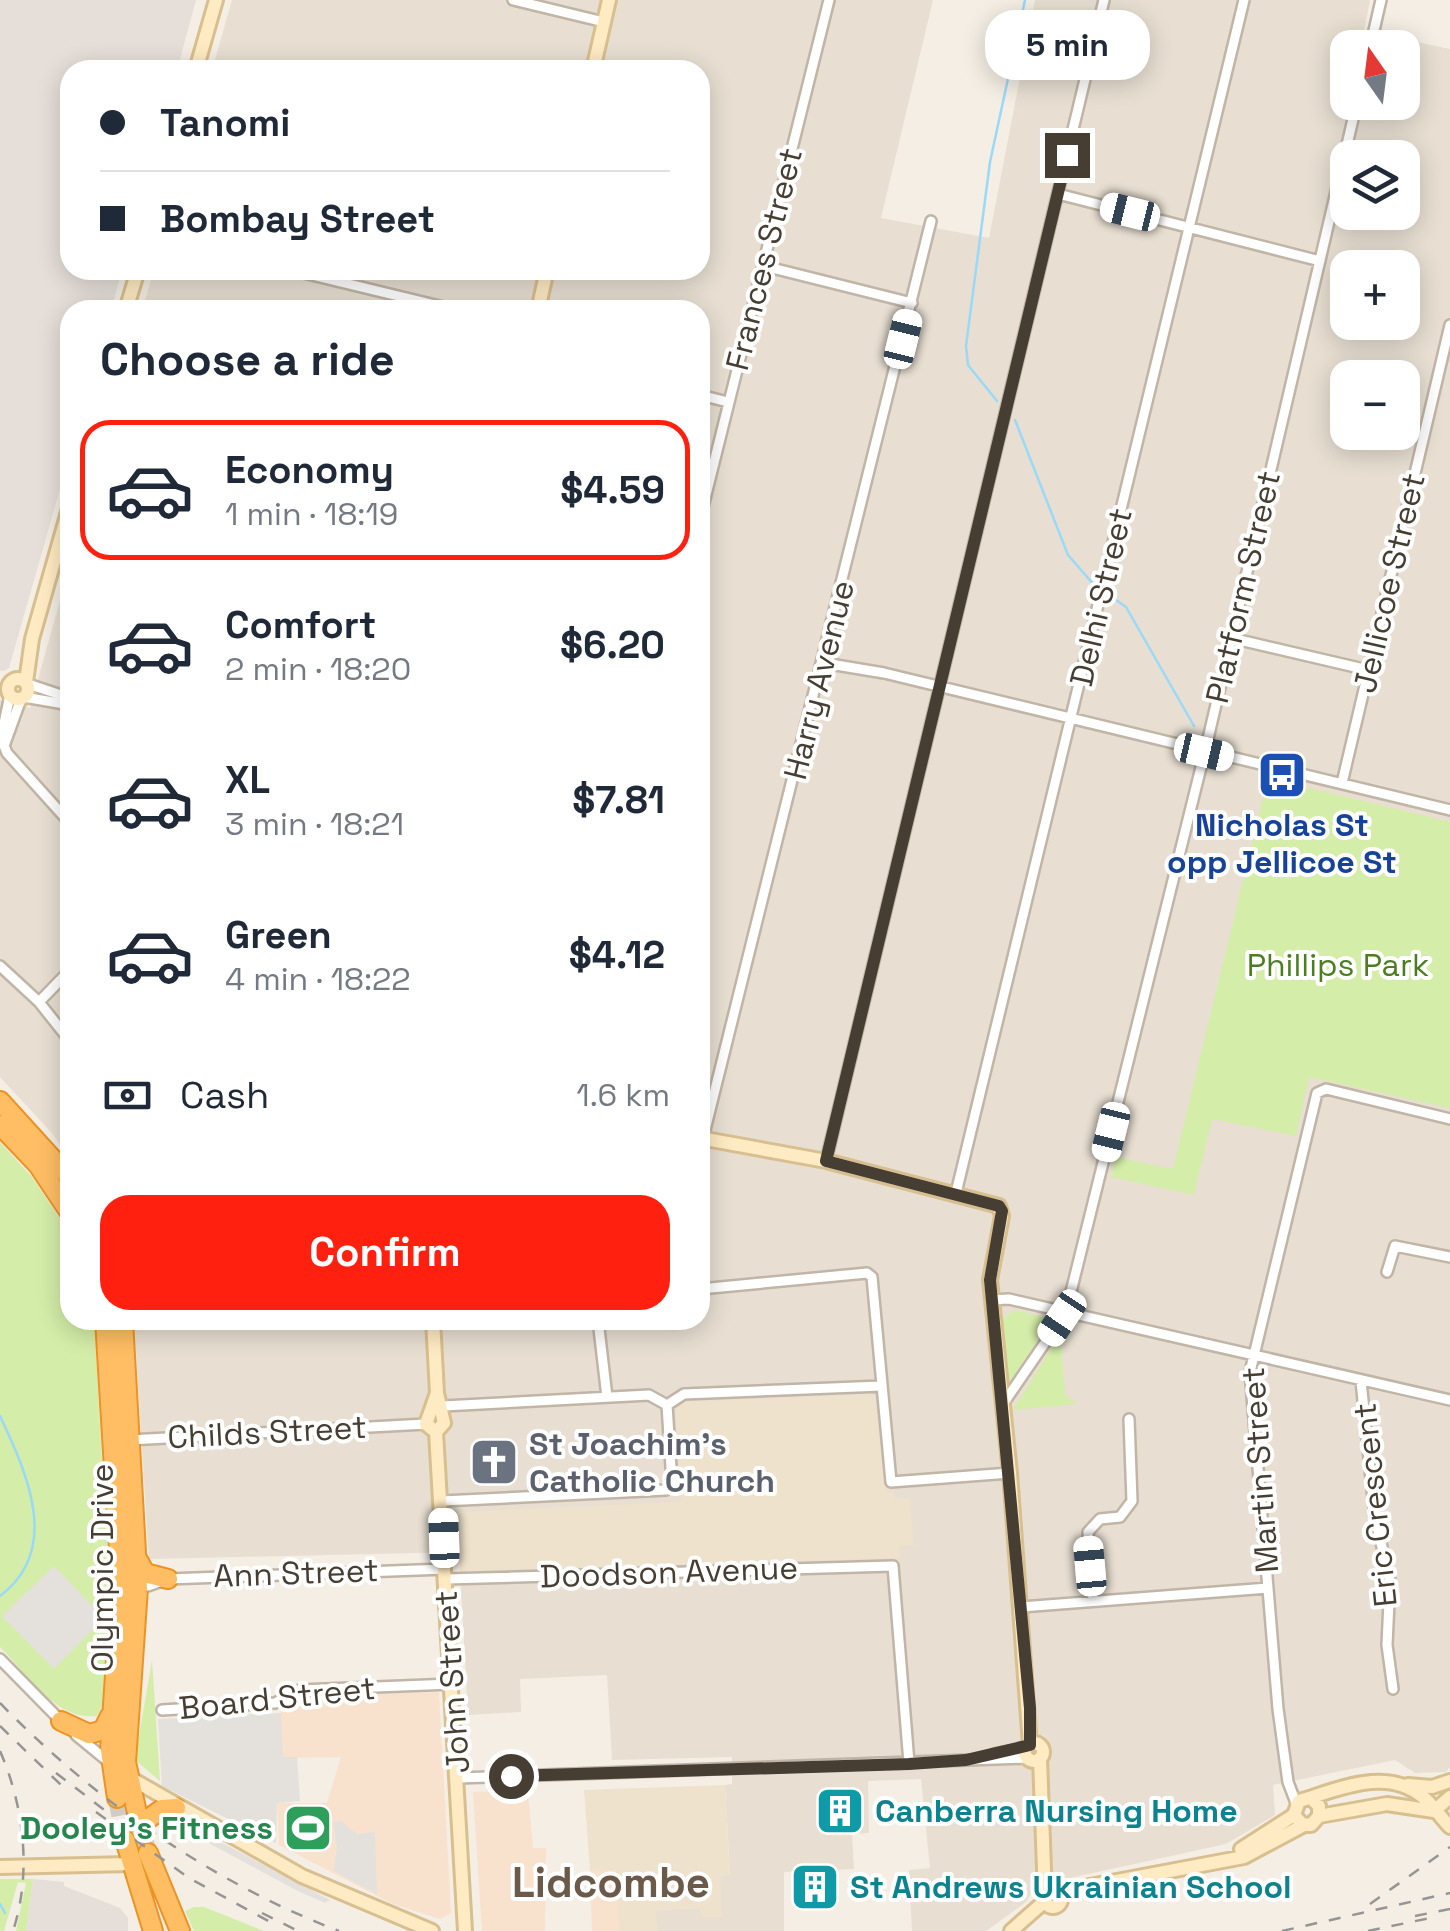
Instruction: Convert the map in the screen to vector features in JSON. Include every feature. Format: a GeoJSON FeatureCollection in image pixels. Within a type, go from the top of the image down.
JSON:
{"type":"FeatureCollection","features":[{"type":"Feature","properties":{"kind":"highway"},"geometry":{"type":"LineString","coordinates":[[0,1100],[60,1167]]}},
{"type":"Feature","properties":{"kind":"highway"},"geometry":{"type":"LineString","coordinates":[[0,1125],[38,1166],[60,1199]]}},
{"type":"Feature","properties":{"kind":"highway","name":"Olympic Drive"},"geometry":{"type":"LineString","coordinates":[[106,1330],[121,1585],[110,1763],[117,1798]]}},
{"type":"Feature","properties":{"kind":"highway","name":"Olympic Drive"},"geometry":{"type":"LineString","coordinates":[[124,1330],[138,1629],[126,1747],[128,1777],[142,1816],[176,1808]]}},
{"type":"Feature","properties":{"kind":"highway"},"geometry":{"type":"LineString","coordinates":[[137,1560],[145,1573],[168,1579]]}},
{"type":"Feature","properties":{"kind":"highway"},"geometry":{"type":"LineString","coordinates":[[61,1721],[81,1732],[98,1733],[112,1710]]}},
{"type":"Feature","properties":{"kind":"highway"},"geometry":{"type":"LineString","coordinates":[[126,1747],[110,1763],[128,1777]]}},
{"type":"Feature","properties":{"kind":"highway"},"geometry":{"type":"LineString","coordinates":[[125,1840],[153,1931]]}},
{"type":"Feature","properties":{"kind":"highway"},"geometry":{"type":"LineString","coordinates":[[148,1853],[180,1931]]}},
{"type":"Feature","properties":{"kind":"street"},"geometry":{"type":"LineString","coordinates":[[199,60],[216,0]]}},
{"type":"Feature","properties":{"kind":"street"},"geometry":{"type":"LineString","coordinates":[[512,0],[604,22]]}},
{"type":"Feature","properties":{"kind":"street"},"geometry":{"type":"LineString","coordinates":[[595,60],[609,0]]}},
{"type":"Feature","properties":{"kind":"street","name":"Frances Street"},"geometry":{"type":"LineString","coordinates":[[710,477],[829,0]]}},
{"type":"Feature","properties":{"kind":"street"},"geometry":{"type":"LineString","coordinates":[[826,1161],[1104,0]]}},
{"type":"Feature","properties":{"kind":"street","name":"Delhi Street"},"geometry":{"type":"LineString","coordinates":[[956,1193],[1244,0]]}},
{"type":"Feature","properties":{"kind":"street"},"geometry":{"type":"LineString","coordinates":[[1374,30],[1381,0]]}},
{"type":"Feature","properties":{"kind":"street","name":"Platform Street"},"geometry":{"type":"LineString","coordinates":[[1003,1404],[1066,1312],[1204,752],[1353,120]]}},
{"type":"Feature","properties":{"kind":"street"},"geometry":{"type":"LineString","coordinates":[[1058,194],[1320,261]]}},
{"type":"Feature","properties":{"kind":"street","name":"Harry Avenue"},"geometry":{"type":"LineString","coordinates":[[710,1103],[824,663],[931,221]]}},
{"type":"Feature","properties":{"kind":"street"},"geometry":{"type":"LineString","coordinates":[[764,266],[912,303]]}},
{"type":"Feature","properties":{"kind":"street"},"geometry":{"type":"LineString","coordinates":[[332,280],[415,300]]}},
{"type":"Feature","properties":{"kind":"street","name":"Jellicoe Street"},"geometry":{"type":"LineString","coordinates":[[1342,783],[1450,326]]}},
{"type":"Feature","properties":{"kind":"street"},"geometry":{"type":"LineString","coordinates":[[710,398],[728,402]]}},
{"type":"Feature","properties":{"kind":"street"},"geometry":{"type":"LineString","coordinates":[[60,545],[14,688],[4,746],[11,761],[60,812]]}},
{"type":"Feature","properties":{"kind":"street"},"geometry":{"type":"LineString","coordinates":[[56,558],[60,555]]}},
{"type":"Feature","properties":{"kind":"street"},"geometry":{"type":"LineString","coordinates":[[1231,638],[1368,670]]}},
{"type":"Feature","properties":{"kind":"street"},"geometry":{"type":"LineString","coordinates":[[824,663],[1450,810]]}},
{"type":"Feature","properties":{"kind":"street"},"geometry":{"type":"LineString","coordinates":[[14,688],[60,700]]}},
{"type":"Feature","properties":{"kind":"street"},"geometry":{"type":"LineString","coordinates":[[0,966],[39,1002],[60,1028]]}},
{"type":"Feature","properties":{"kind":"street"},"geometry":{"type":"LineString","coordinates":[[39,1002],[60,980]]}},
{"type":"Feature","properties":{"kind":"street","name":"Martin Street"},"geometry":{"type":"LineString","coordinates":[[1298,1814],[1288,1782],[1278,1709],[1252,1354],[1317,1092],[1326,1089],[1450,1119]]}},
{"type":"Feature","properties":{"kind":"street"},"geometry":{"type":"LineString","coordinates":[[710,1140],[826,1161],[999,1206],[1002,1216],[990,1280],[991,1300],[1010,1473],[1032,1752],[1040,1793],[1046,1869],[1054,1899]]}},
{"type":"Feature","properties":{"kind":"street"},"geometry":{"type":"LineString","coordinates":[[1387,1272],[1394,1246],[1450,1258]]}},
{"type":"Feature","properties":{"kind":"street"},"geometry":{"type":"LineString","coordinates":[[710,1288],[867,1273],[872,1277],[891,1482],[1010,1473]]}},
{"type":"Feature","properties":{"kind":"street"},"geometry":{"type":"LineString","coordinates":[[991,1300],[1009,1298],[1450,1400]]}},
{"type":"Feature","properties":{"kind":"street","name":"John Street"},"geometry":{"type":"LineString","coordinates":[[434,1330],[465,1931]]}},
{"type":"Feature","properties":{"kind":"street"},"geometry":{"type":"LineString","coordinates":[[599,1330],[607,1398]]}},
{"type":"Feature","properties":{"kind":"street","name":"Eric Crescent"},"geometry":{"type":"LineString","coordinates":[[1361,1381],[1375,1518],[1390,1580],[1387,1645],[1392,1689]]}},
{"type":"Feature","properties":{"kind":"street"},"geometry":{"type":"LineString","coordinates":[[442,1502],[666,1490],[672,1483],[667,1405],[684,1394],[882,1386]]}},
{"type":"Feature","properties":{"kind":"street","name":"Childs Street"},"geometry":{"type":"LineString","coordinates":[[114,1451],[120,1440],[436,1416],[607,1398],[649,1396],[667,1405]]}},
{"type":"Feature","properties":{"kind":"street"},"geometry":{"type":"LineString","coordinates":[[1093,1599],[1088,1532],[1100,1519],[1120,1517],[1132,1500],[1128,1420]]}},
{"type":"Feature","properties":{"kind":"street","name":"Doodson Avenue"},"geometry":{"type":"LineString","coordinates":[[445,1574],[892,1566],[909,1764]]}},
{"type":"Feature","properties":{"kind":"street","name":"Ann Street"},"geometry":{"type":"LineString","coordinates":[[148,1586],[168,1579],[445,1574]]}},
{"type":"Feature","properties":{"kind":"street"},"geometry":{"type":"LineString","coordinates":[[1021,1607],[1268,1588]]}},
{"type":"Feature","properties":{"kind":"street"},"geometry":{"type":"LineString","coordinates":[[0,1659],[61,1721],[110,1763]]}},
{"type":"Feature","properties":{"kind":"street","name":"Board Street"},"geometry":{"type":"LineString","coordinates":[[162,1710],[275,1703],[300,1690],[452,1684]]}},
{"type":"Feature","properties":{"kind":"street"},"geometry":{"type":"LineString","coordinates":[[458,1778],[909,1764],[1032,1752]]}},
{"type":"Feature","properties":{"kind":"street"},"geometry":{"type":"LineString","coordinates":[[128,1777],[176,1808],[302,1876],[432,1931]]}},
{"type":"Feature","properties":{"kind":"street"},"geometry":{"type":"LineString","coordinates":[[1386,1782],[1419,1794],[1448,1824]]}},
{"type":"Feature","properties":{"kind":"street"},"geometry":{"type":"LineString","coordinates":[[1012,1931],[1054,1899],[1093,1886],[1260,1851],[1312,1799],[1350,1786],[1386,1782],[1428,1787],[1450,1782]]}},
{"type":"Feature","properties":{"kind":"street"},"geometry":{"type":"LineString","coordinates":[[1434,1812],[1450,1782]]}},
{"type":"Feature","properties":{"kind":"street"},"geometry":{"type":"LineString","coordinates":[[1434,1812],[1450,1797]]}},
{"type":"Feature","properties":{"kind":"street"},"geometry":{"type":"LineString","coordinates":[[1312,1799],[1319,1806],[1320,1816]]}},
{"type":"Feature","properties":{"kind":"street"},"geometry":{"type":"LineString","coordinates":[[1298,1814],[1320,1816],[1387,1804],[1434,1812]]}},
{"type":"Feature","properties":{"kind":"street"},"geometry":{"type":"LineString","coordinates":[[0,1867],[130,1864]]}},
{"type":"Feature","properties":{"kind":"shaded area"},"geometry":{"type":"Polygon","coordinates":[[[0,0],[196,0],[180,60],[60,60],[60,280],[119,280],[114,300],[60,300],[60,489],[9,668],[0,670],[0,0]]]}},
{"type":"Feature","properties":{"kind":"shaded area"},"geometry":{"type":"Polygon","coordinates":[[[232,0],[933,0],[881,218],[989,238],[1035,0],[1370,0],[1364,30],[1330,30],[1330,120],[1420,120],[1420,43],[1450,49],[1450,1767],[1446,1772],[1415,1773],[1395,1760],[1273,1785],[1275,1815],[1226,1844],[1061,1880],[1033,1890],[1026,1902],[986,1931],[912,1931],[909,1870],[930,1868],[921,1779],[868,1781],[869,1833],[852,1834],[854,1869],[784,1872],[784,1931],[657,1931],[655,1910],[700,1908],[720,1876],[730,1874],[725,1785],[732,1784],[732,1757],[612,1760],[607,1675],[520,1679],[521,1712],[468,1715],[459,1552],[149,1559],[135,1330],[710,1330],[710,300],[145,300],[151,280],[710,280],[710,60],[215,60],[232,0]]]}},
{"type":"Feature","properties":{"kind":"shaded area"},"geometry":{"type":"Polygon","coordinates":[[[60,601],[60,1145],[0,1077],[0,700],[30,708],[60,601]]]}},
{"type":"Feature","properties":{"kind":"shaded area"},"geometry":{"type":"Polygon","coordinates":[[[874,1394],[887,1492],[894,1493],[895,1499],[909,1498],[914,1545],[899,1546],[900,1558],[460,1571],[457,1512],[681,1502],[676,1408],[681,1402],[874,1394]]]}},
{"type":"Feature","properties":{"kind":"shaded area"},"geometry":{"type":"Polygon","coordinates":[[[54,1566],[104,1618],[54,1669],[2,1616],[54,1566]]]}},
{"type":"Feature","properties":{"kind":"shaded area"},"geometry":{"type":"Polygon","coordinates":[[[439,1692],[451,1913],[440,1919],[393,1904],[279,1845],[277,1803],[327,1803],[341,1757],[282,1758],[281,1713],[300,1696],[439,1692]]]}},
{"type":"Feature","properties":{"kind":"shaded area"},"geometry":{"type":"Polygon","coordinates":[[[281,1713],[283,1757],[297,1757],[300,1801],[277,1803],[276,1843],[162,1786],[158,1719],[281,1713]]]}},
{"type":"Feature","properties":{"kind":"shaded area"},"geometry":{"type":"Polygon","coordinates":[[[725,1785],[730,1875],[720,1876],[722,1917],[701,1917],[700,1908],[656,1910],[657,1931],[619,1931],[616,1870],[590,1870],[584,1790],[725,1785]]]}},
{"type":"Feature","properties":{"kind":"shaded area"},"geometry":{"type":"Polygon","coordinates":[[[528,1790],[533,1848],[546,1848],[545,1931],[482,1931],[473,1792],[528,1790]]]}},
{"type":"Feature","properties":{"kind":"shaded area"},"geometry":{"type":"Polygon","coordinates":[[[341,1821],[357,1834],[375,1832],[377,1894],[334,1871],[337,1847],[333,1822],[341,1821]]]}},
{"type":"Feature","properties":{"kind":"shaded area"},"geometry":{"type":"Polygon","coordinates":[[[198,1830],[330,1900],[325,1903],[296,1890],[205,1841],[198,1830]]]}},
{"type":"Feature","properties":{"kind":"shaded area"},"geometry":{"type":"Polygon","coordinates":[[[590,1870],[616,1870],[619,1931],[592,1931],[590,1870]]]}},
{"type":"Feature","properties":{"kind":"shaded area"},"geometry":{"type":"Polygon","coordinates":[[[33,1879],[64,1882],[64,1886],[120,1908],[128,1918],[128,1931],[26,1931],[33,1879]]]}},
{"type":"Feature","properties":{"kind":"green space","name":"Phillips Park"},"geometry":{"type":"Polygon","coordinates":[[[1268,778],[1450,822],[1450,1108],[1309,1077],[1296,1136],[1212,1119],[1194,1195],[1111,1177],[1116,1157],[1173,1169],[1268,778]]]}},
{"type":"Feature","properties":{"kind":"green space"},"geometry":{"type":"Polygon","coordinates":[[[0,1142],[32,1177],[60,1219],[60,1330],[95,1330],[110,1602],[107,1697],[97,1716],[82,1716],[55,1703],[0,1647],[0,1142]]]}},
{"type":"Feature","properties":{"kind":"green space"},"geometry":{"type":"Polygon","coordinates":[[[1014,1310],[1043,1317],[1049,1324],[1011,1380],[1005,1373],[1001,1320],[1014,1310]]]}},
{"type":"Feature","properties":{"kind":"green space"},"geometry":{"type":"Polygon","coordinates":[[[1056,1341],[1061,1343],[1065,1394],[1076,1404],[1013,1410],[1056,1341]]]}},
{"type":"Feature","properties":{"kind":"green space"},"geometry":{"type":"Polygon","coordinates":[[[152,1660],[160,1781],[135,1760],[152,1660]]]}},
{"type":"Feature","properties":{"kind":"green space"},"geometry":{"type":"Polygon","coordinates":[[[0,1879],[33,1879],[26,1931],[16,1931],[26,1883],[18,1882],[4,1931],[0,1931],[0,1879]]]}},
{"type":"Feature","properties":{"kind":"green space"},"geometry":{"type":"Polygon","coordinates":[[[204,1907],[264,1931],[194,1931],[185,1911],[204,1907]]]}},
{"type":"Feature","properties":{"kind":"waterway"},"geometry":{"type":"LineString","coordinates":[[997,401],[968,365],[966,346],[990,162],[1025,0]]}},
{"type":"Feature","properties":{"kind":"waterway"},"geometry":{"type":"LineString","coordinates":[[1015,420],[1068,555],[1094,585]]}},
{"type":"Feature","properties":{"kind":"waterway"},"geometry":{"type":"LineString","coordinates":[[1109,595],[1126,607],[1194,726]]}},
{"type":"Feature","properties":{"kind":"waterway"},"geometry":{"type":"LineString","coordinates":[[0,1416],[28,1486],[34,1534],[30,1556],[19,1577],[0,1596]]}},
{"type":"Feature","properties":{"kind":"waterway"},"geometry":{"type":"LineString","coordinates":[[0,1904],[5,1913]]}},
{"type":"Feature","properties":{"kind":"tunnel"},"geometry":{"type":"LineString","coordinates":[[117,1798],[125,1840]]}},
{"type":"Feature","properties":{"kind":"tunnel"},"geometry":{"type":"LineString","coordinates":[[137,1813],[148,1853]]}},
{"type":"Feature","properties":{"kind":"railway"},"geometry":{"type":"LineString","coordinates":[[0,1703],[75,1773],[158,1835],[246,1889],[339,1931]]}},
{"type":"Feature","properties":{"kind":"railway"},"geometry":{"type":"LineString","coordinates":[[0,1726],[61,1785]]}},
{"type":"Feature","properties":{"kind":"railway"},"geometry":{"type":"LineString","coordinates":[[0,1751],[15,1794],[23,1840],[22,1886],[13,1931]]}},
{"type":"Feature","properties":{"kind":"railway"},"geometry":{"type":"LineString","coordinates":[[56,1773],[111,1815]]}},
{"type":"Feature","properties":{"kind":"railway"},"geometry":{"type":"LineString","coordinates":[[96,1812],[189,1878],[274,1924]]}},
{"type":"Feature","properties":{"kind":"railway"},"geometry":{"type":"LineString","coordinates":[[1370,1904],[1450,1847]]}},
{"type":"Feature","properties":{"kind":"railway"},"geometry":{"type":"LineString","coordinates":[[1282,1931],[1450,1893]]}},
{"type":"Feature","properties":{"kind":"railway"},"geometry":{"type":"LineString","coordinates":[[1415,1916],[1450,1909]]}},
{"type":"Feature","properties":{"kind":"railway"},"geometry":{"type":"LineString","coordinates":[[262,1913],[298,1931]]}},
{"type":"Feature","properties":{"kind":"railway"},"geometry":{"type":"LineString","coordinates":[[1368,1931],[1430,1918]]}},
{"type":"Feature","properties":{"kind":"place","name":"Nicholas St opp Jellicoe St"},"geometry":{"type":"Point","coordinates":[1282,775]}},
{"type":"Feature","properties":{"kind":"place","name":"St Joachim’s Catholic Church"},"geometry":{"type":"Point","coordinates":[494,1462]}},
{"type":"Feature","properties":{"kind":"place","name":"Canberra Nursing Home"},"geometry":{"type":"Point","coordinates":[840,1811]}},
{"type":"Feature","properties":{"kind":"place","name":"Dooley's Fitness"},"geometry":{"type":"Point","coordinates":[308,1828]}},
{"type":"Feature","properties":{"kind":"place","name":"St Andrews Ukrainian School"},"geometry":{"type":"Point","coordinates":[815,1887]}},
{"type":"Feature","properties":{"kind":"district","name":"Lidcombe"},"geometry":{"type":"Point","coordinates":[611,1882]}},
{"type":"Feature","properties":{"kind":"route"},"geometry":{"type":"LineString","coordinates":[[511,1776],[909,1764],[966,1760],[1030,1745],[1009,1458],[990,1280],[1002,1211],[999,1206],[956,1193],[826,1161],[1067,155]]}}]}
